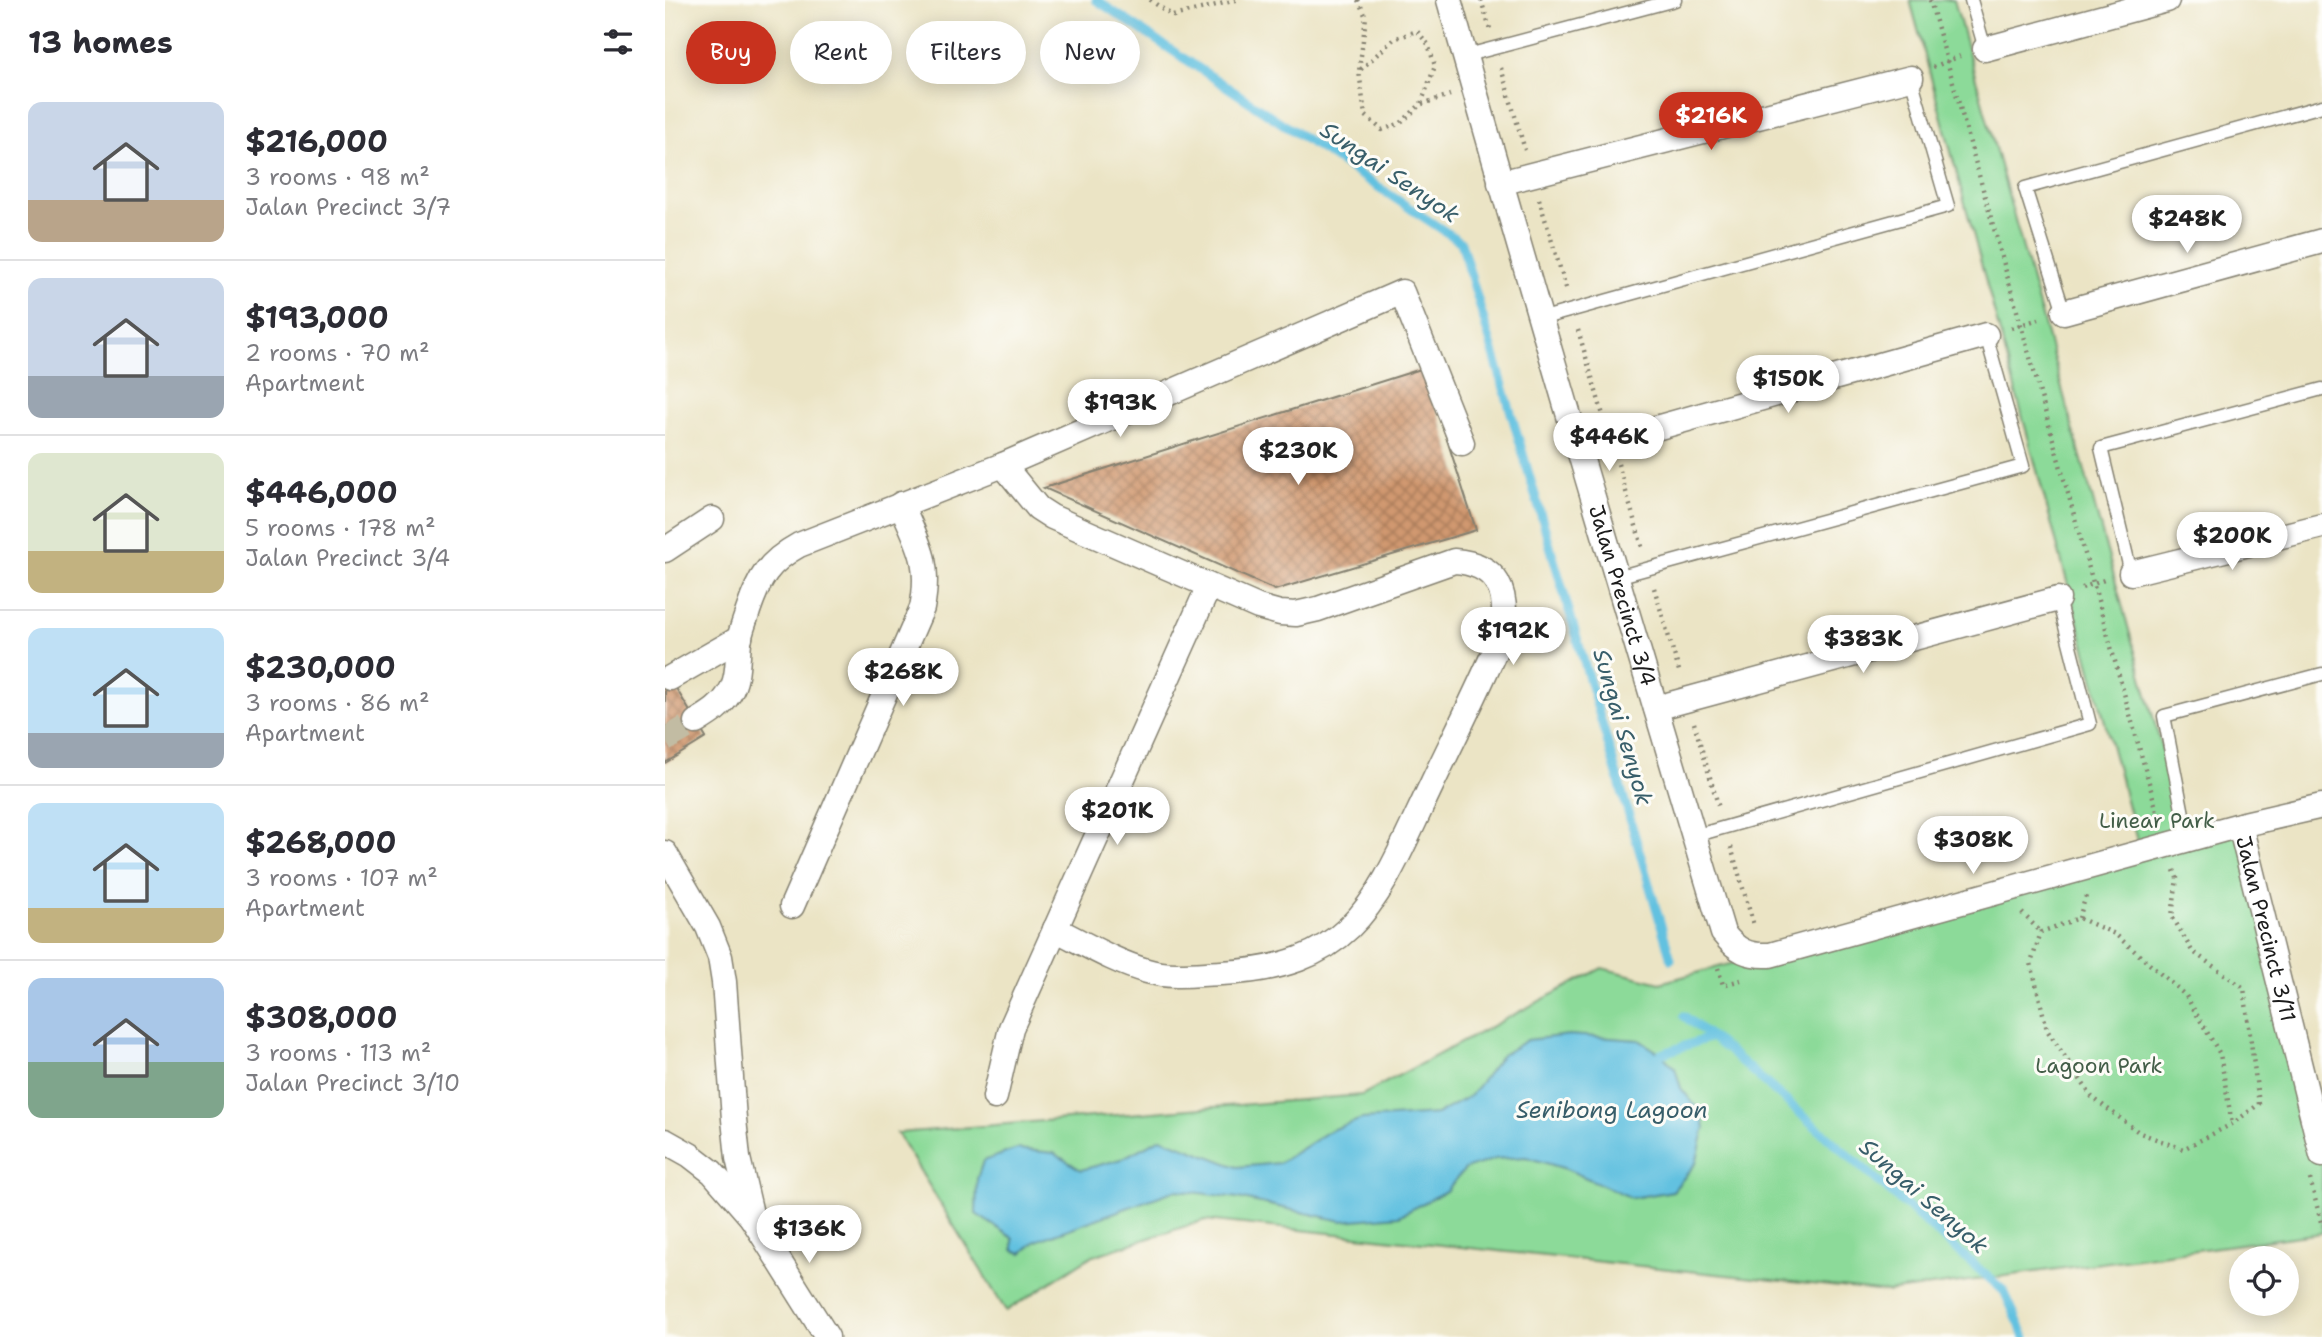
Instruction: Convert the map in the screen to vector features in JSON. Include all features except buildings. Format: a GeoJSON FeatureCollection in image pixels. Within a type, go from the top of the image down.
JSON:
{"type":"FeatureCollection","features":[{"type":"Feature","properties":{"kind":"street","name":"Jalan Precinct 3/4"},"geometry":{"type":"LineString","coordinates":[[1449,0],[1578,450],[1723,933],[1733,946],[1744,953],[1767,955]]}},
{"type":"Feature","properties":{"kind":"street"},"geometry":{"type":"LineString","coordinates":[[1985,49],[2167,0]]}},
{"type":"Feature","properties":{"kind":"street"},"geometry":{"type":"LineString","coordinates":[[1500,183],[1911,78]]}},
{"type":"Feature","properties":{"kind":"street"},"geometry":{"type":"LineString","coordinates":[[2064,312],[2322,241]]}},
{"type":"Feature","properties":{"kind":"street"},"geometry":{"type":"LineString","coordinates":[[696,722],[720,706],[736,681],[740,638],[759,581],[782,554],[1003,465],[1402,292],[1462,443]]}},
{"type":"Feature","properties":{"kind":"street"},"geometry":{"type":"LineString","coordinates":[[1578,450],[1986,335]]}},
{"type":"Feature","properties":{"kind":"street"},"geometry":{"type":"LineString","coordinates":[[1003,465],[1038,508],[1052,517],[1258,607],[1280,613],[1296,614],[1318,610],[1454,561],[1473,562],[1488,570],[1498,583],[1503,596],[1503,632],[1382,889],[1352,926],[1300,959],[1273,968],[1172,975],[1149,972],[1055,929]]}},
{"type":"Feature","properties":{"kind":"street"},"geometry":{"type":"LineString","coordinates":[[792,906],[922,608],[926,590],[924,557],[901,504]]}},
{"type":"Feature","properties":{"kind":"street"},"geometry":{"type":"LineString","coordinates":[[665,550],[712,519]]}},
{"type":"Feature","properties":{"kind":"street"},"geometry":{"type":"LineString","coordinates":[[2131,573],[2322,526]]}},
{"type":"Feature","properties":{"kind":"street"},"geometry":{"type":"LineString","coordinates":[[995,1097],[1011,1028],[1209,586]]}},
{"type":"Feature","properties":{"kind":"street"},"geometry":{"type":"LineString","coordinates":[[1655,708],[2058,599]]}},
{"type":"Feature","properties":{"kind":"street"},"geometry":{"type":"LineString","coordinates":[[670,678],[740,638]]}},
{"type":"Feature","properties":{"kind":"street"},"geometry":{"type":"LineString","coordinates":[[1767,955],[2241,825],[2322,806]]}},
{"type":"Feature","properties":{"kind":"street","name":"Jalan Precinct 3/11"},"geometry":{"type":"LineString","coordinates":[[2241,825],[2315,1164]]}},
{"type":"Feature","properties":{"kind":"street"},"geometry":{"type":"LineString","coordinates":[[665,853],[708,927],[720,957],[725,982],[737,1145],[752,1217]]}},
{"type":"Feature","properties":{"kind":"street"},"geometry":{"type":"LineString","coordinates":[[665,1141],[712,1172],[752,1217],[827,1337]]}},
{"type":"Feature","properties":{"kind":"lane"},"geometry":{"type":"LineString","coordinates":[[1464,56],[1675,0]]}},
{"type":"Feature","properties":{"kind":"lane"},"geometry":{"type":"LineString","coordinates":[[1971,0],[1985,49]]}},
{"type":"Feature","properties":{"kind":"lane"},"geometry":{"type":"LineString","coordinates":[[1540,319],[1948,206],[1911,78]]}},
{"type":"Feature","properties":{"kind":"lane"},"geometry":{"type":"LineString","coordinates":[[2064,312],[2025,188],[2322,106]]}},
{"type":"Feature","properties":{"kind":"lane"},"geometry":{"type":"LineString","coordinates":[[1617,577],[2023,466],[1986,335]]}},
{"type":"Feature","properties":{"kind":"lane"},"geometry":{"type":"LineString","coordinates":[[2131,573],[2101,448],[2322,389]]}},
{"type":"Feature","properties":{"kind":"lane"},"geometry":{"type":"LineString","coordinates":[[1694,836],[2090,724],[2058,599]]}},
{"type":"Feature","properties":{"kind":"lane"},"geometry":{"type":"LineString","coordinates":[[2177,843],[2164,716],[2322,674]]}},
{"type":"Feature","properties":{"kind":"path"},"geometry":{"type":"LineString","coordinates":[[1150,0],[1173,16],[1235,0]]}},
{"type":"Feature","properties":{"kind":"path"},"geometry":{"type":"LineString","coordinates":[[1358,0],[1366,17],[1359,71],[1365,115],[1382,130],[1401,122],[1421,104],[1458,93]]}},
{"type":"Feature","properties":{"kind":"path"},"geometry":{"type":"LineString","coordinates":[[1481,0],[1725,827],[1767,955],[1768,973],[1723,985],[1715,958]]}},
{"type":"Feature","properties":{"kind":"path"},"geometry":{"type":"LineString","coordinates":[[1930,0],[2094,583],[2177,843],[2177,878],[2172,916],[2192,951],[2244,988],[2259,1104],[2232,1124],[2183,1149],[2140,1133],[2092,1097],[2047,1030],[2031,963],[2041,932]]}},
{"type":"Feature","properties":{"kind":"path"},"geometry":{"type":"LineString","coordinates":[[1359,71],[1394,39],[1417,31],[1427,44],[1435,66],[1421,104]]}},
{"type":"Feature","properties":{"kind":"path"},"geometry":{"type":"LineString","coordinates":[[1911,78],[1947,60],[1985,49]]}},
{"type":"Feature","properties":{"kind":"path"},"geometry":{"type":"LineString","coordinates":[[1986,335],[2064,312]]}},
{"type":"Feature","properties":{"kind":"path"},"geometry":{"type":"LineString","coordinates":[[2058,599],[2094,583],[2131,573]]}},
{"type":"Feature","properties":{"kind":"path"},"geometry":{"type":"LineString","coordinates":[[2079,918],[2089,887]]}},
{"type":"Feature","properties":{"kind":"path"},"geometry":{"type":"LineString","coordinates":[[2015,907],[2041,932]]}},
{"type":"Feature","properties":{"kind":"path"},"geometry":{"type":"LineString","coordinates":[[2041,932],[2079,918],[2115,934],[2186,996],[2220,1054],[2232,1124]]}},
{"type":"Feature","properties":{"kind":"path"},"geometry":{"type":"LineString","coordinates":[[2315,1164],[2322,1226]]}},
{"type":"Feature","properties":{"kind":"green space","name":"Lagoon Park"},"geometry":{"type":"Polygon","coordinates":[[[1910,0],[1954,0],[2187,839],[2240,825],[2322,1154],[2322,1233],[1887,1292],[1205,1220],[1090,1257],[1006,1311],[897,1133],[1362,1095],[1602,968],[1660,983],[2140,852],[1910,0]]]}},
{"type":"Feature","properties":{"kind":"water","name":"Senibong Lagoon"},"geometry":{"type":"Polygon","coordinates":[[[1569,1035],[1639,1040],[1661,1054],[1675,1068],[1681,1088],[1701,1113],[1705,1127],[1696,1163],[1673,1191],[1632,1198],[1566,1169],[1526,1157],[1495,1159],[1465,1169],[1446,1191],[1399,1216],[1342,1221],[1238,1198],[1176,1190],[1036,1241],[1022,1253],[1013,1250],[1013,1238],[976,1214],[977,1179],[983,1161],[1017,1149],[1054,1153],[1081,1170],[1121,1159],[1161,1138],[1237,1167],[1279,1163],[1331,1130],[1362,1119],[1437,1114],[1471,1095],[1502,1055],[1527,1040],[1569,1035]]]}},
{"type":"Feature","properties":{"kind":"waterway","name":"Sungai Senyok"},"geometry":{"type":"LineString","coordinates":[[1096,0],[1461,242],[1671,959]]}},
{"type":"Feature","properties":{"kind":"waterway","name":"Sungai Senyok"},"geometry":{"type":"LineString","coordinates":[[1684,1016],[1729,1051],[2004,1291],[2025,1337]]}},
{"type":"Feature","properties":{"kind":"waterway"},"geometry":{"type":"LineString","coordinates":[[1661,1054],[1711,1037]]}},
{"type":"Feature","properties":{"kind":"tunnel"},"geometry":{"type":"LineString","coordinates":[[665,740],[696,722]]}},
{"type":"Feature","properties":{"kind":"park label","name":"Linear Park"},"geometry":{"type":"Point","coordinates":[2157,821]}}]}
